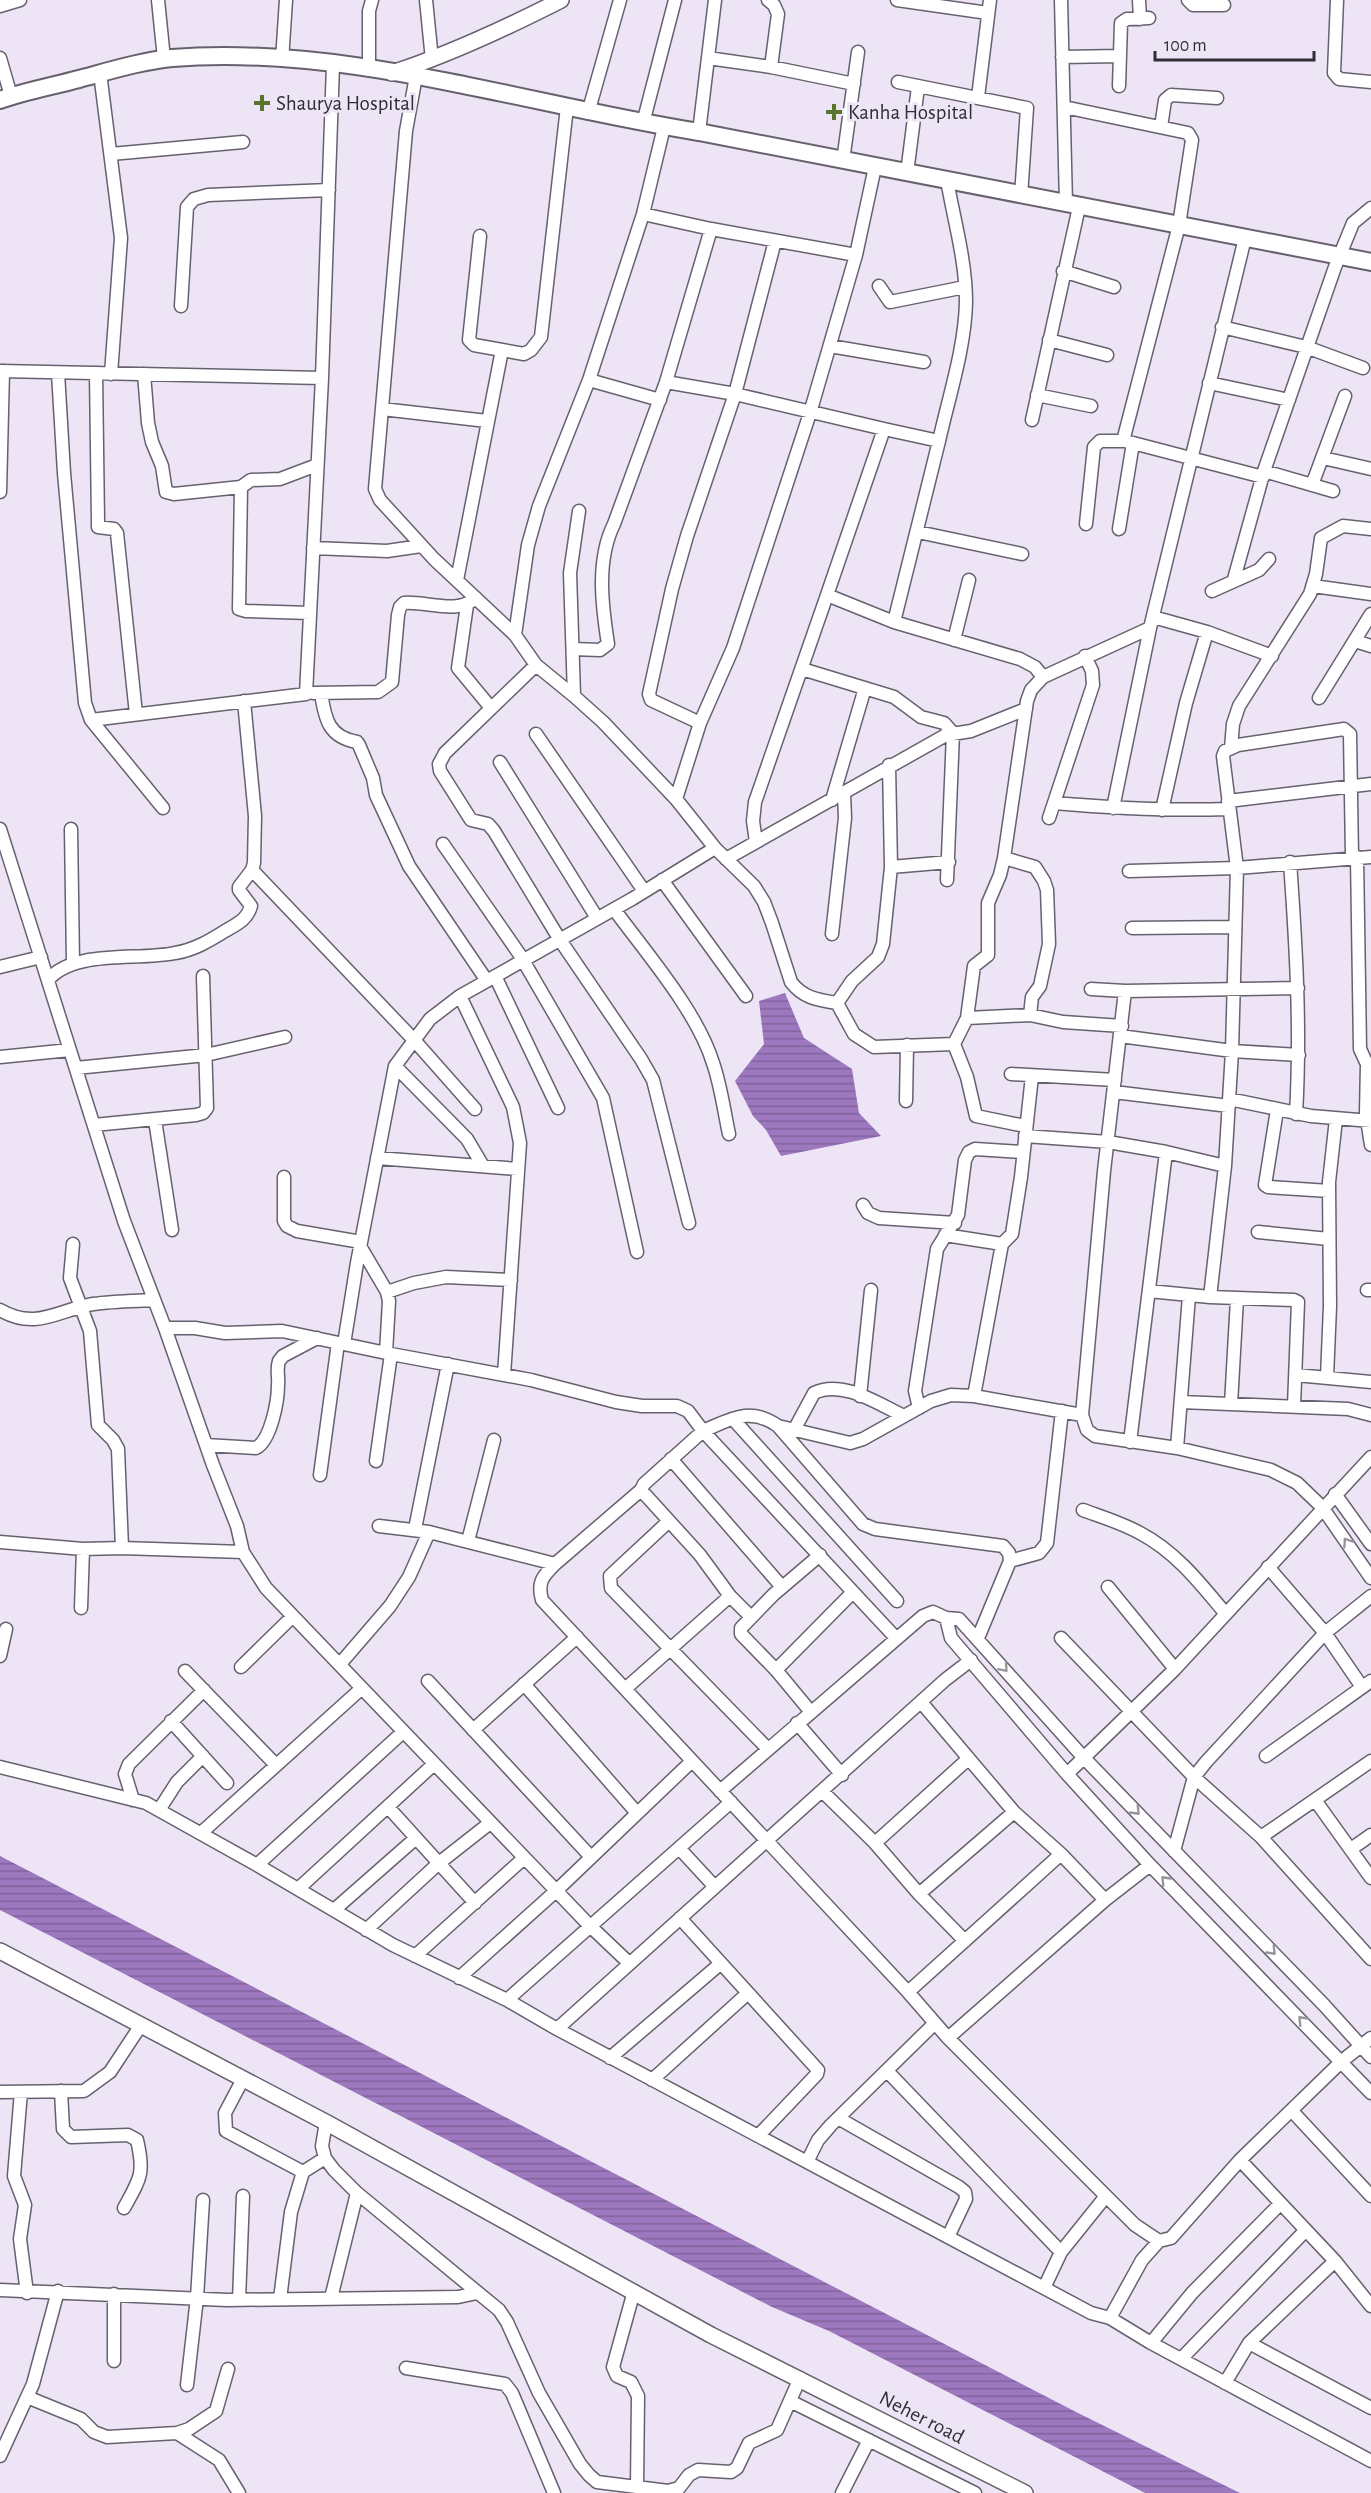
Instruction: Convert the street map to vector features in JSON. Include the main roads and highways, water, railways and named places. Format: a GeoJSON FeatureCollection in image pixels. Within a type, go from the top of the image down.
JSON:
{"type":"FeatureCollection","features":[{"type":"Feature","properties":{"kind":"main road"},"geometry":{"type":"LineString","coordinates":[[6,98],[164,59],[263,58],[392,72],[643,123],[1371,262]]}},
{"type":"Feature","properties":{"kind":"place","name":"Shaurya Hospital"},"geometry":{"type":"Point","coordinates":[262,103]}},
{"type":"Feature","properties":{"kind":"place","name":"Kanha Hospital"},"geometry":{"type":"Point","coordinates":[834,112]}}]}
